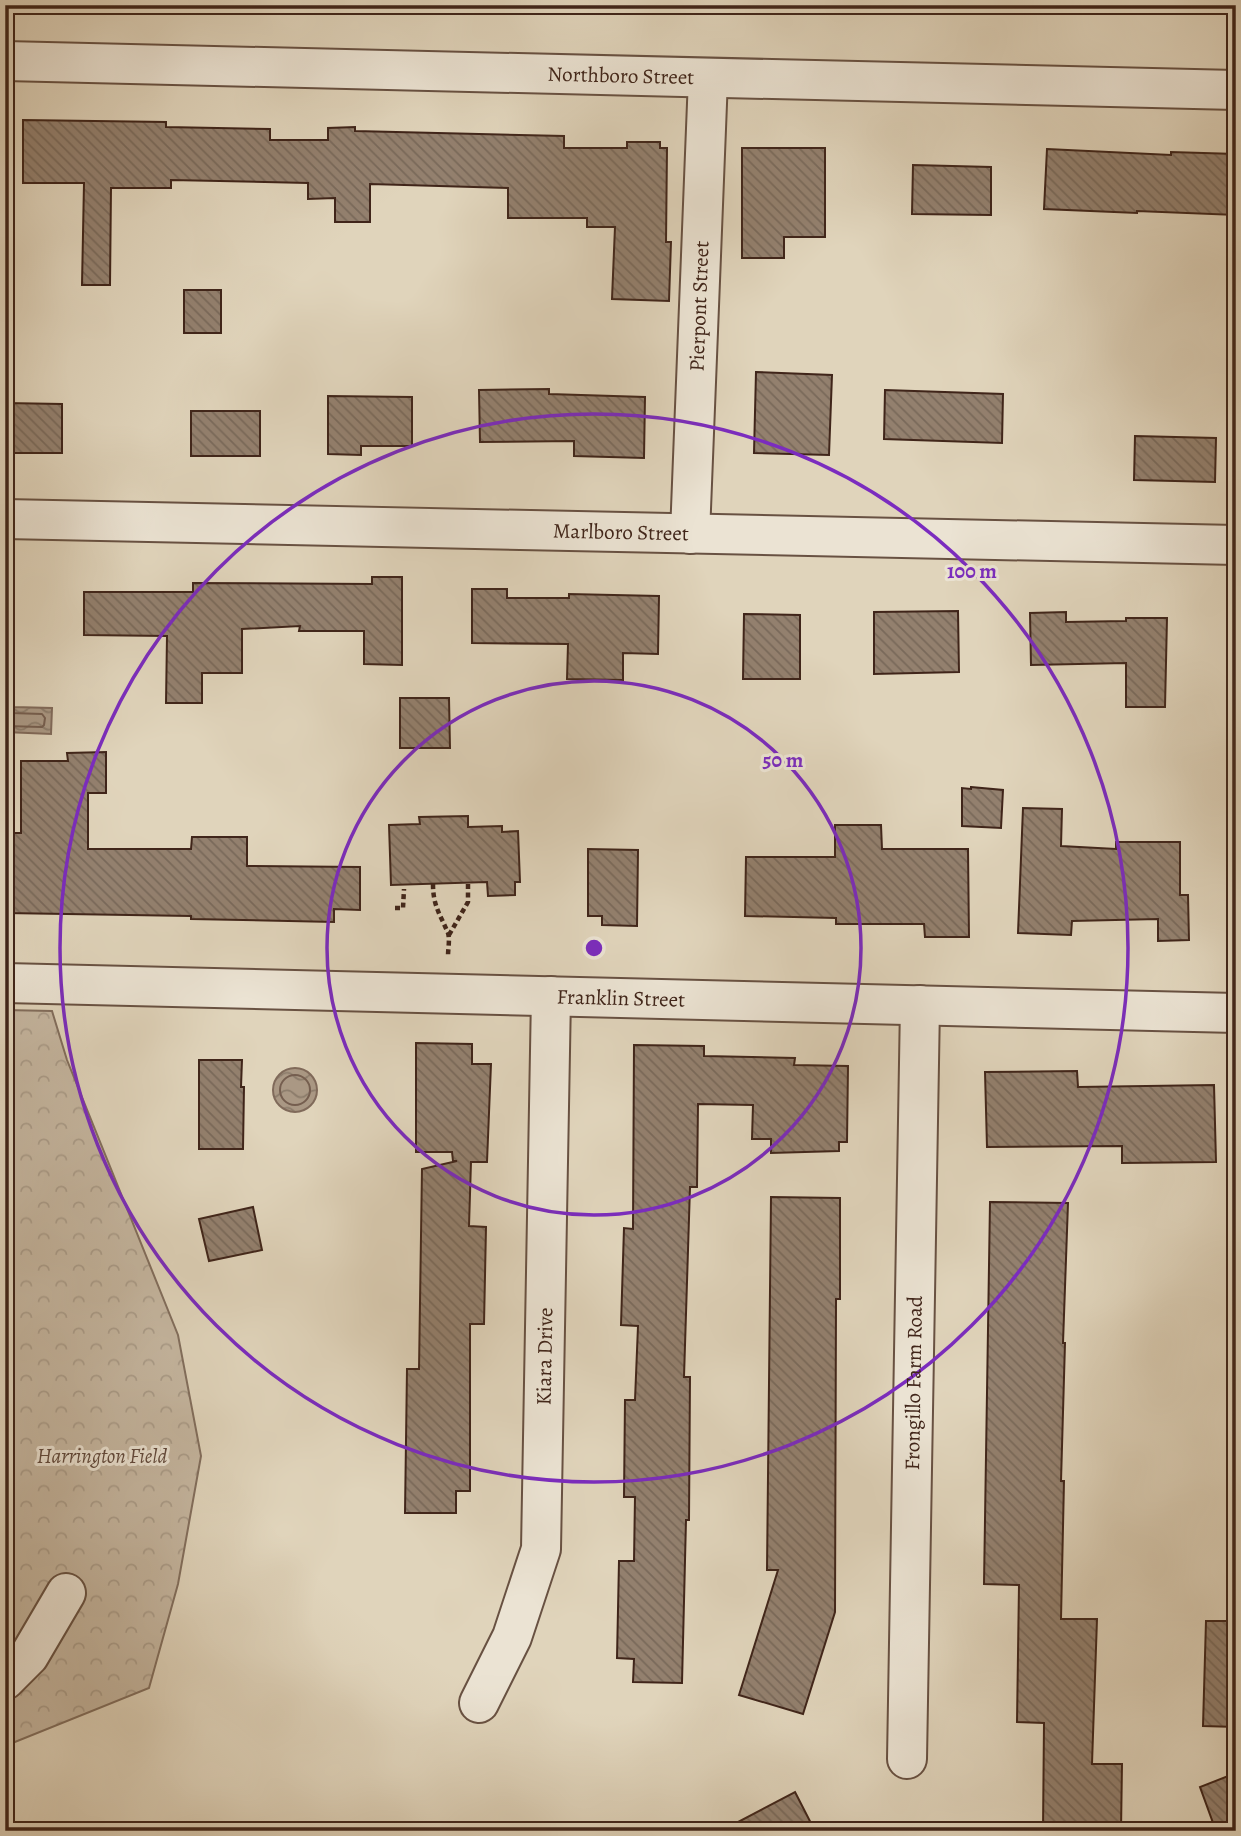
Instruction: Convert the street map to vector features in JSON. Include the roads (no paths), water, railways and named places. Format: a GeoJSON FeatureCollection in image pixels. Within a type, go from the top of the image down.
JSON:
{"type":"FeatureCollection","features":[{"type":"Feature","properties":{"kind":"street","name":"Northboro Street"},"geometry":{"type":"LineString","coordinates":[[5,61],[1236,90]]}},
{"type":"Feature","properties":{"kind":"street","name":"Pierpont Street"},"geometry":{"type":"LineString","coordinates":[[690,534],[708,78]]}},
{"type":"Feature","properties":{"kind":"street","name":"Marlboro Street"},"geometry":{"type":"LineString","coordinates":[[5,519],[1236,545]]}},
{"type":"Feature","properties":{"kind":"street","name":"Franklin Street"},"geometry":{"type":"LineString","coordinates":[[5,983],[1236,1013]]}},
{"type":"Feature","properties":{"kind":"street","name":"Kiara Drive"},"geometry":{"type":"LineString","coordinates":[[479,1703],[512,1637],[541,1549],[551,996]]}},
{"type":"Feature","properties":{"kind":"street","name":"Frongillo Farm Road"},"geometry":{"type":"LineString","coordinates":[[907,1759],[920,1005]]}},
{"type":"Feature","properties":{"kind":"street"},"geometry":{"type":"LineString","coordinates":[[5,1680],[29,1656],[66,1593]]}},
{"type":"Feature","properties":{"kind":"water"},"geometry":{"type":"Polygon","coordinates":[[[5,683],[9,683],[9,690],[14,690],[14,707],[52,708],[51,734],[5,732],[5,683]]]}},
{"type":"Feature","properties":{"kind":"water"},"geometry":{"type":"Polygon","coordinates":[[[295,1068],[304,1069],[311,1074],[316,1081],[316,1099],[311,1106],[304,1111],[295,1112],[286,1111],[279,1106],[274,1099],[273,1090],[274,1081],[279,1074],[286,1069],[295,1068]]]}},
{"type":"Feature","properties":{"kind":"park label","name":"Harrington Field"},"geometry":{"type":"Point","coordinates":[102,1456]}}]}
